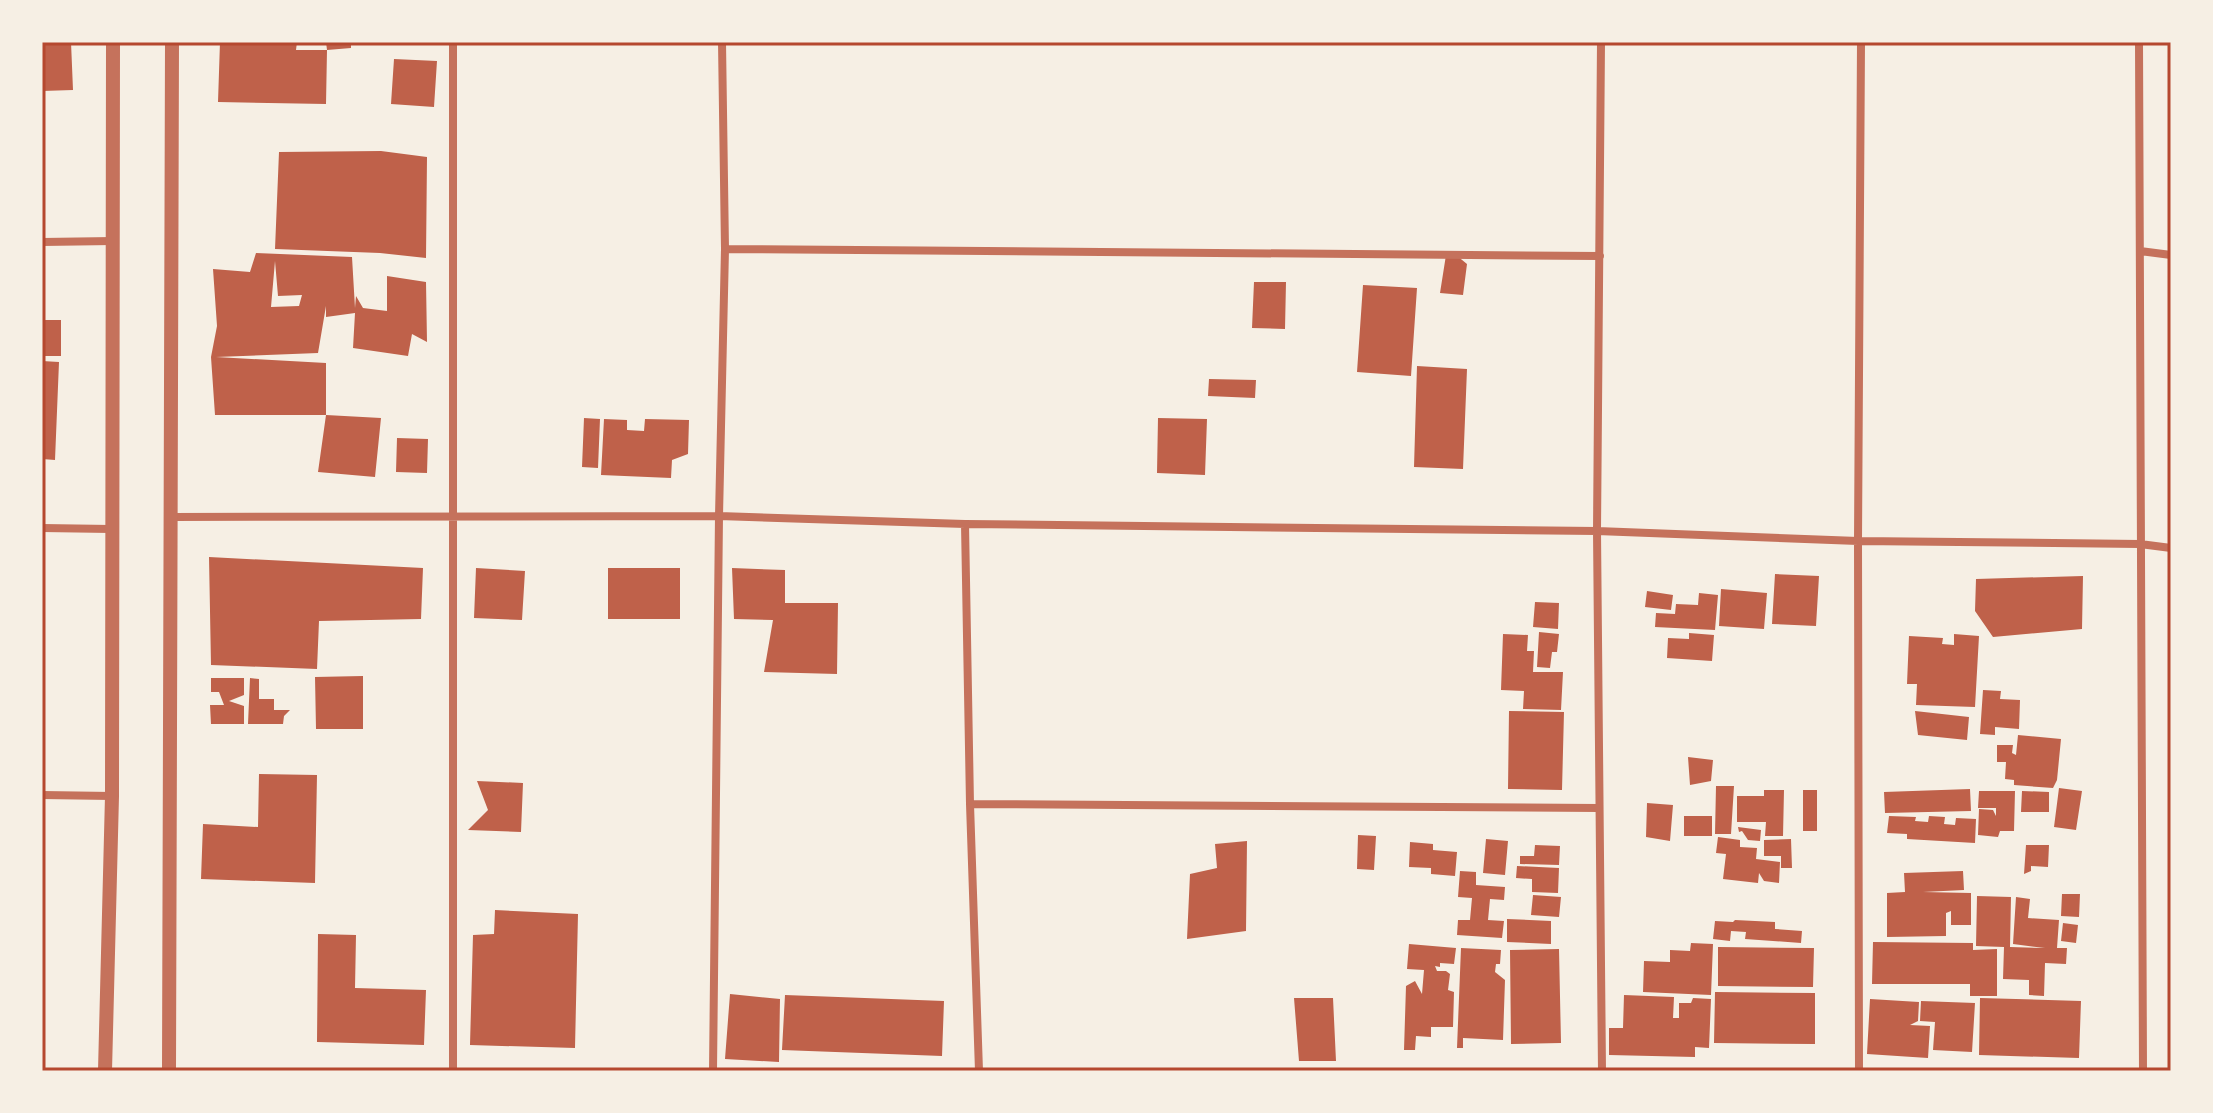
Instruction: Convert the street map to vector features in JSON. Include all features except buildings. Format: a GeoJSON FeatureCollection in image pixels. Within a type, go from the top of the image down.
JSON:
{"type":"FeatureCollection","features":[{"type":"Feature","properties":{"kind":"street"},"geometry":{"type":"LineString","coordinates":[[105,1071],[112,796],[113,42]]}},
{"type":"Feature","properties":{"kind":"street"},"geometry":{"type":"LineString","coordinates":[[169,1071],[172,42]]}},
{"type":"Feature","properties":{"kind":"street"},"geometry":{"type":"LineString","coordinates":[[453,42],[453,1071]]}},
{"type":"Feature","properties":{"kind":"street"},"geometry":{"type":"LineString","coordinates":[[713,1071],[725,249],[722,42]]}},
{"type":"Feature","properties":{"kind":"street"},"geometry":{"type":"LineString","coordinates":[[1601,42],[1597,531],[1602,1071]]}},
{"type":"Feature","properties":{"kind":"street"},"geometry":{"type":"LineString","coordinates":[[1859,1071],[1861,42]]}},
{"type":"Feature","properties":{"kind":"street"},"geometry":{"type":"LineString","coordinates":[[2139,42],[2143,1071]]}},
{"type":"Feature","properties":{"kind":"street"},"geometry":{"type":"LineString","coordinates":[[42,242],[113,241]]}},
{"type":"Feature","properties":{"kind":"street"},"geometry":{"type":"LineString","coordinates":[[725,249],[1600,256]]}},
{"type":"Feature","properties":{"kind":"street"},"geometry":{"type":"LineString","coordinates":[[2140,251],[2171,255]]}},
{"type":"Feature","properties":{"kind":"street"},"geometry":{"type":"LineString","coordinates":[[172,517],[719,516],[965,524],[1597,531],[1858,541],[2140,544],[2171,548]]}},
{"type":"Feature","properties":{"kind":"street"},"geometry":{"type":"LineString","coordinates":[[965,524],[979,1071]]}},
{"type":"Feature","properties":{"kind":"street"},"geometry":{"type":"LineString","coordinates":[[42,528],[111,529]]}},
{"type":"Feature","properties":{"kind":"street"},"geometry":{"type":"LineString","coordinates":[[42,795],[112,796]]}},
{"type":"Feature","properties":{"kind":"street"},"geometry":{"type":"LineString","coordinates":[[970,804],[1599,808]]}}]}
